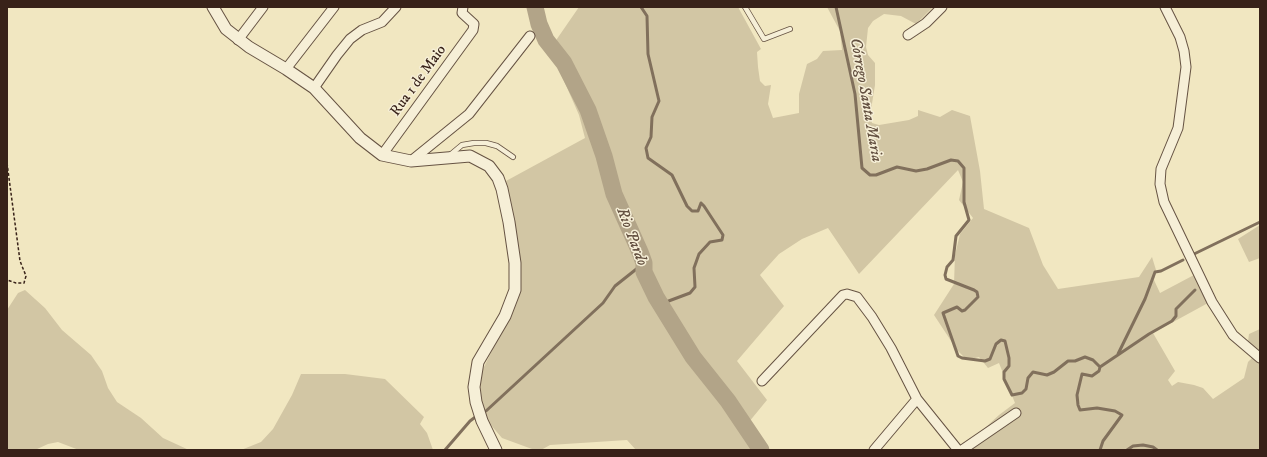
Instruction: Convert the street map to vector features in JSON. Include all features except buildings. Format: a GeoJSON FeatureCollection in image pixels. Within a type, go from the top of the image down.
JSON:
{"type":"FeatureCollection","features":[{"type":"Feature","properties":{"kind":"street"},"geometry":{"type":"LineString","coordinates":[[213,7],[226,29],[238,40],[314,88],[360,138],[382,155],[410,161],[470,156],[489,166],[498,178],[510,222],[516,270],[515,290],[505,316],[478,362],[474,388],[476,402],[482,421],[496,450]]}},
{"type":"Feature","properties":{"kind":"street"},"geometry":{"type":"LineString","coordinates":[[238,40],[264,7]]}},
{"type":"Feature","properties":{"kind":"street"},"geometry":{"type":"LineString","coordinates":[[286,69],[334,7]]}},
{"type":"Feature","properties":{"kind":"street"},"geometry":{"type":"LineString","coordinates":[[314,88],[336,55],[350,39],[362,30],[382,22],[396,7]]}},
{"type":"Feature","properties":{"kind":"street","name":"Rua 1 de Maio"},"geometry":{"type":"LineString","coordinates":[[382,155],[473,30],[473,23],[463,15],[463,7]]}},
{"type":"Feature","properties":{"kind":"street"},"geometry":{"type":"LineString","coordinates":[[908,34],[926,24],[942,7]]}},
{"type":"Feature","properties":{"kind":"street"},"geometry":{"type":"LineString","coordinates":[[1165,7],[1180,36],[1184,50],[1186,67],[1178,128],[1161,170],[1160,184],[1164,202],[1212,302],[1233,335],[1260,358]]}},
{"type":"Feature","properties":{"kind":"street"},"geometry":{"type":"LineString","coordinates":[[410,161],[469,114],[530,36]]}},
{"type":"Feature","properties":{"kind":"street"},"geometry":{"type":"LineString","coordinates":[[762,381],[843,295],[847,294],[857,297],[872,317],[891,348],[917,399],[958,450]]}},
{"type":"Feature","properties":{"kind":"street"},"geometry":{"type":"LineString","coordinates":[[874,450],[917,399]]}},
{"type":"Feature","properties":{"kind":"street"},"geometry":{"type":"LineString","coordinates":[[962,450],[1016,413]]}},
{"type":"Feature","properties":{"kind":"lane"},"geometry":{"type":"LineString","coordinates":[[745,7],[764,38],[790,29]]}},
{"type":"Feature","properties":{"kind":"lane"},"geometry":{"type":"LineString","coordinates":[[448,157],[462,145],[486,143],[497,146],[513,157]]}},
{"type":"Feature","properties":{"kind":"path"},"geometry":{"type":"LineString","coordinates":[[7,163],[20,261],[26,276],[24,283],[16,283],[7,280]]}},
{"type":"Feature","properties":{"kind":"shaded area"},"geometry":{"type":"Polygon","coordinates":[[[579,7],[738,7],[761,49],[757,52],[760,81],[765,86],[771,85],[768,104],[773,118],[799,113],[799,94],[807,64],[817,59],[823,51],[842,50],[840,31],[827,7],[933,7],[916,24],[901,16],[884,14],[873,21],[868,28],[866,47],[868,55],[875,63],[875,85],[870,116],[872,123],[879,125],[909,120],[918,116],[918,110],[940,117],[952,110],[970,116],[980,171],[984,209],[1029,228],[1043,265],[1058,289],[1139,277],[1152,257],[1156,270],[1154,280],[1160,293],[1194,275],[1208,303],[1153,333],[1175,371],[1168,380],[1172,386],[1178,382],[1194,385],[1203,388],[1213,399],[1244,378],[1248,362],[1256,354],[1248,342],[1249,334],[1260,329],[1260,450],[961,450],[999,415],[1015,403],[999,363],[988,368],[979,357],[967,360],[957,350],[934,315],[954,284],[955,255],[960,234],[973,218],[959,200],[963,182],[958,170],[859,274],[828,228],[802,239],[779,254],[760,275],[784,306],[737,361],[767,400],[744,428],[764,450],[636,450],[627,440],[550,445],[541,450],[532,449],[502,438],[478,410],[482,371],[518,298],[520,258],[506,181],[585,138],[579,115],[550,49],[579,7]]]}},
{"type":"Feature","properties":{"kind":"shaded area"},"geometry":{"type":"Polygon","coordinates":[[[1260,225],[1260,258],[1249,262],[1238,239],[1260,225]]]}},
{"type":"Feature","properties":{"kind":"shaded area"},"geometry":{"type":"Polygon","coordinates":[[[25,290],[45,308],[62,330],[91,355],[102,371],[108,388],[117,402],[141,418],[163,438],[189,450],[79,450],[58,442],[48,444],[35,450],[7,450],[7,310],[18,293],[25,290]]]}},
{"type":"Feature","properties":{"kind":"shaded area"},"geometry":{"type":"Polygon","coordinates":[[[301,374],[345,374],[385,379],[424,417],[420,424],[427,433],[433,450],[241,450],[261,442],[273,429],[292,395],[301,374]]]}},
{"type":"Feature","properties":{"kind":"waterway","name":"Rio Pardo"},"geometry":{"type":"LineString","coordinates":[[535,7],[539,24],[546,40],[564,63],[588,110],[604,156],[614,194],[640,252],[644,263],[644,272],[656,297],[693,357],[728,401],[761,450]]}},
{"type":"Feature","properties":{"kind":"waterway"},"geometry":{"type":"LineString","coordinates":[[641,7],[647,16],[648,54],[659,101],[652,117],[651,137],[646,148],[648,158],[672,175],[687,206],[692,211],[698,211],[701,203],[704,206],[723,235],[722,240],[710,242],[699,254],[694,268],[695,287],[690,293],[666,302],[663,309]]}},
{"type":"Feature","properties":{"kind":"waterway","name":"Córrego Santa Maria"},"geometry":{"type":"LineString","coordinates":[[836,7],[855,94],[862,168],[870,175],[876,175],[897,167],[916,171],[927,169],[951,160],[958,161],[964,168],[964,202],[969,220],[956,236],[953,260],[947,267],[945,275],[946,279],[974,290],[977,292],[978,297],[965,310],[962,311],[957,307],[943,313],[958,356],[962,358],[985,361],[990,359],[996,344],[1001,340],[1005,341],[1009,358],[1009,366],[1004,372],[1004,379],[1012,395],[1022,393],[1026,389],[1028,378],[1033,372],[1047,375],[1054,372],[1068,361],[1075,361],[1085,357],[1093,360],[1100,367]]}},
{"type":"Feature","properties":{"kind":"waterway"},"geometry":{"type":"LineString","coordinates":[[1192,255],[1260,222]]}},
{"type":"Feature","properties":{"kind":"waterway"},"geometry":{"type":"LineString","coordinates":[[1118,354],[1145,299],[1155,272],[1161,271],[1183,260]]}},
{"type":"Feature","properties":{"kind":"waterway"},"geometry":{"type":"LineString","coordinates":[[486,411],[603,303],[615,286],[644,263]]}},
{"type":"Feature","properties":{"kind":"waterway"},"geometry":{"type":"LineString","coordinates":[[1100,367],[1149,334],[1172,321],[1176,316],[1176,309],[1195,290]]}},
{"type":"Feature","properties":{"kind":"waterway","name":"Córrego Santa Maria"},"geometry":{"type":"LineString","coordinates":[[1100,367],[1099,371],[1092,376],[1082,374],[1077,395],[1080,410],[1097,408],[1115,411],[1122,415],[1103,441],[1100,450]]}},
{"type":"Feature","properties":{"kind":"waterway"},"geometry":{"type":"LineString","coordinates":[[445,450],[470,421],[478,415]]}},
{"type":"Feature","properties":{"kind":"waterway","name":"Córrego Santa Maria"},"geometry":{"type":"LineString","coordinates":[[1127,450],[1133,446],[1143,445],[1153,447],[1157,450]]}}]}
